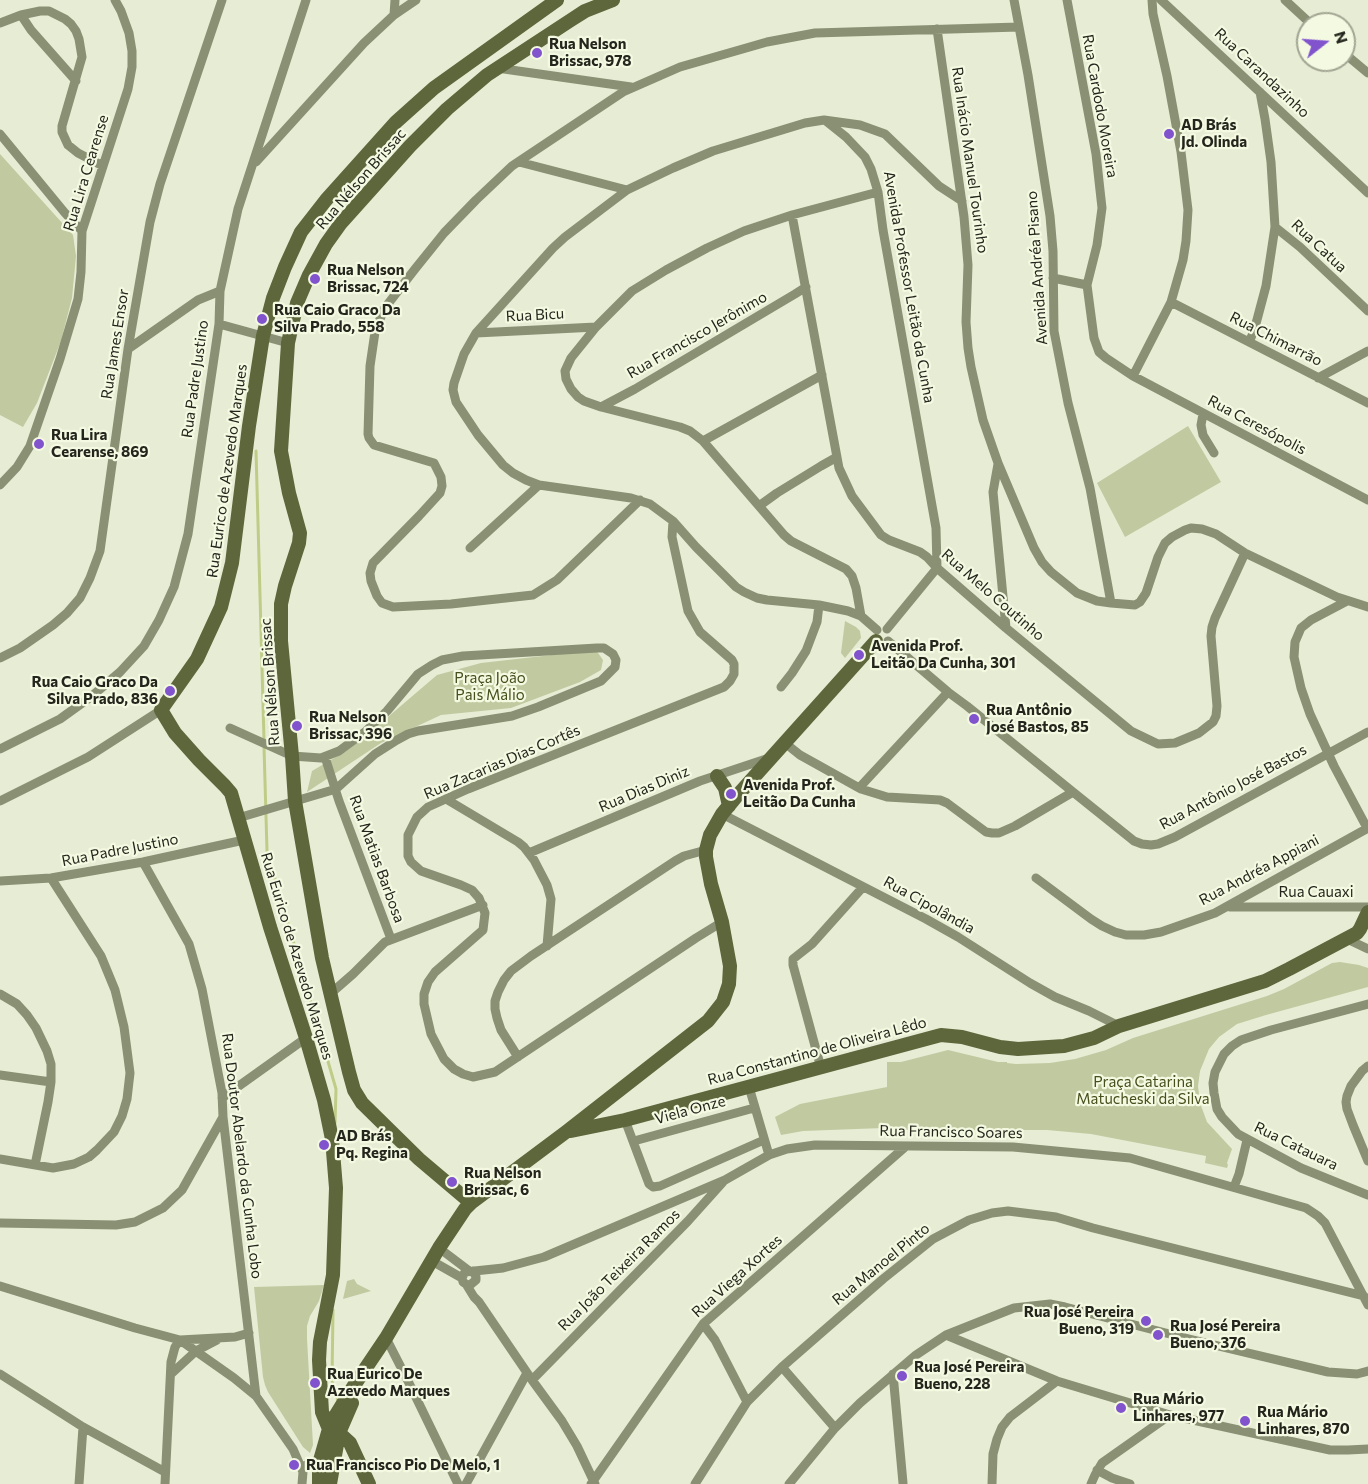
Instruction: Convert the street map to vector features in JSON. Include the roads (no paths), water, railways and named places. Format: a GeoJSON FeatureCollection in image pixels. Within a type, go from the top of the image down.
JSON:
{"type":"FeatureCollection","features":[{"type":"Feature","properties":{"kind":"street","name":"Rua Lira Cearense"},"geometry":{"type":"LineString","coordinates":[[0,485],[17,467],[30,446],[60,359],[78,299],[82,231],[128,89],[132,51],[129,33],[115,0]]}},
{"type":"Feature","properties":{"kind":"street","name":"Rua James Ensor"},"geometry":{"type":"LineString","coordinates":[[0,658],[20,648],[53,625],[80,598],[100,551],[128,349],[150,222],[222,0]]}},
{"type":"Feature","properties":{"kind":"street"},"geometry":{"type":"LineString","coordinates":[[252,166],[306,0]]}},
{"type":"Feature","properties":{"kind":"street"},"geometry":{"type":"LineString","coordinates":[[394,15],[395,0]]}},
{"type":"Feature","properties":{"kind":"street","name":"Rua Padre Justino"},"geometry":{"type":"LineString","coordinates":[[0,749],[60,719],[92,696],[120,672],[144,646],[159,620],[174,586],[188,534],[219,324],[220,291],[238,209],[252,166],[364,43],[394,15],[416,0]]}},
{"type":"Feature","properties":{"kind":"street","name":"Rua Nélson Brissac"},"geometry":{"type":"LineString","coordinates":[[471,1203],[419,1159],[362,1103],[354,1090],[322,958],[295,801],[280,620],[285,586],[300,533],[281,451],[288,343],[297,303],[309,274],[326,244],[341,223],[410,146],[447,109],[497,68],[585,11],[613,0]]}},
{"type":"Feature","properties":{"kind":"street","name":"Avenida Andréa Pisano"},"geometry":{"type":"LineString","coordinates":[[1014,0],[1050,216],[1054,331],[1068,403],[1090,488],[1111,603]]}},
{"type":"Feature","properties":{"kind":"street","name":"Rua Cardodo Moreira"},"geometry":{"type":"LineString","coordinates":[[1067,0],[1096,154],[1102,208],[1097,245],[1087,285],[1096,346],[1106,358],[1133,376]]}},
{"type":"Feature","properties":{"kind":"street"},"geometry":{"type":"LineString","coordinates":[[1133,376],[1171,302],[1183,260],[1188,210],[1179,141],[1152,0]]}},
{"type":"Feature","properties":{"kind":"street","name":"Rua Carandazinho"},"geometry":{"type":"LineString","coordinates":[[1161,0],[1368,193]]}},
{"type":"Feature","properties":{"kind":"street"},"geometry":{"type":"LineString","coordinates":[[1285,0],[1298,12]]}},
{"type":"Feature","properties":{"kind":"street","name":"Rua Eurico de Azevedo Marques"},"geometry":{"type":"LineString","coordinates":[[334,1431],[323,1417],[322,1412],[320,1360],[333,1275],[336,1188],[332,1139],[324,1100],[231,792],[181,740],[161,710],[197,659],[221,607],[232,563],[263,336],[273,298],[301,232],[326,200],[396,122],[426,95],[521,25],[548,2]]}},
{"type":"Feature","properties":{"kind":"street"},"geometry":{"type":"LineString","coordinates":[[0,23],[21,15],[49,11],[71,24],[81,46],[82,57],[62,126],[63,137],[78,153],[103,166]]}},
{"type":"Feature","properties":{"kind":"street"},"geometry":{"type":"LineString","coordinates":[[21,15],[76,81]]}},
{"type":"Feature","properties":{"kind":"street"},"geometry":{"type":"LineString","coordinates":[[521,25],[532,45]]}},
{"type":"Feature","properties":{"kind":"street"},"geometry":{"type":"LineString","coordinates":[[640,500],[557,580],[533,595],[451,604],[393,607],[382,603],[373,588],[370,573],[373,563],[425,510],[440,493],[442,486],[441,477],[434,464],[374,445],[369,438],[370,366],[378,322],[384,309],[444,233],[476,200],[519,162],[632,87],[680,67],[782,38],[815,33],[1018,27]]}},
{"type":"Feature","properties":{"kind":"street","name":"Rua Inácio Manuel Tourinho"},"geometry":{"type":"LineString","coordinates":[[937,29],[962,201],[968,265],[966,322],[968,348],[983,420],[998,463],[1034,548],[1046,567],[1077,592],[1097,601],[1135,605],[1146,593],[1161,550],[1166,543],[1172,537],[1191,528],[1208,531],[1245,553],[1347,601],[1368,607]]}},
{"type":"Feature","properties":{"kind":"street"},"geometry":{"type":"LineString","coordinates":[[1356,63],[1368,73]]}},
{"type":"Feature","properties":{"kind":"street"},"geometry":{"type":"LineString","coordinates":[[497,68],[632,87]]}},
{"type":"Feature","properties":{"kind":"street"},"geometry":{"type":"LineString","coordinates":[[1249,342],[1266,286],[1275,227],[1271,162],[1260,92]]}},
{"type":"Feature","properties":{"kind":"street"},"geometry":{"type":"LineString","coordinates":[[267,119],[286,129]]}},
{"type":"Feature","properties":{"kind":"street"},"geometry":{"type":"LineString","coordinates":[[880,637],[861,616],[848,611],[819,605],[767,600],[744,592],[736,587],[696,547],[673,521],[658,509],[640,500],[539,485],[513,473],[503,465],[478,435],[456,402],[454,382],[464,354],[476,333],[553,248],[627,190],[713,151],[805,123],[824,120],[860,125],[885,134],[939,186],[962,201]]}},
{"type":"Feature","properties":{"kind":"street","name":"Avenida Professor Leitão da Cunha"},"geometry":{"type":"LineString","coordinates":[[824,120],[846,137],[865,157],[878,192],[936,528],[937,568]]}},
{"type":"Feature","properties":{"kind":"street"},"geometry":{"type":"LineString","coordinates":[[0,134],[82,231]]}},
{"type":"Feature","properties":{"kind":"street"},"geometry":{"type":"LineString","coordinates":[[519,162],[627,190]]}},
{"type":"Feature","properties":{"kind":"street"},"geometry":{"type":"LineString","coordinates":[[861,616],[856,588],[852,576],[846,569],[791,541],[784,535],[703,441],[680,427],[601,407],[578,397],[566,379],[565,371],[571,357],[596,327],[632,291],[666,270],[744,231],[792,215],[878,192]]}},
{"type":"Feature","properties":{"kind":"street","name":"Rua Melo Coutinho"},"geometry":{"type":"LineString","coordinates":[[792,215],[839,468],[852,496],[881,535],[927,557],[1006,628],[1131,731],[1158,744],[1175,743],[1198,734],[1214,722],[1217,705],[1212,627],[1245,553]]}},
{"type":"Feature","properties":{"kind":"street","name":"Rua Catua"},"geometry":{"type":"LineString","coordinates":[[1275,227],[1300,247],[1368,311]]}},
{"type":"Feature","properties":{"kind":"street"},"geometry":{"type":"LineString","coordinates":[[1053,278],[1087,285]]}},
{"type":"Feature","properties":{"kind":"street","name":"Rua Francisco Jerônimo"},"geometry":{"type":"LineString","coordinates":[[601,407],[806,287]]}},
{"type":"Feature","properties":{"kind":"street"},"geometry":{"type":"LineString","coordinates":[[128,349],[198,300],[220,291]]}},
{"type":"Feature","properties":{"kind":"street","name":"Rua Chimarrão"},"geometry":{"type":"LineString","coordinates":[[1171,302],[1368,403]]}},
{"type":"Feature","properties":{"kind":"street"},"geometry":{"type":"LineString","coordinates":[[219,324],[288,343]]}},
{"type":"Feature","properties":{"kind":"street","name":"Rua Bicu"},"geometry":{"type":"LineString","coordinates":[[476,333],[596,327]]}},
{"type":"Feature","properties":{"kind":"street"},"geometry":{"type":"LineString","coordinates":[[1318,378],[1368,351]]}},
{"type":"Feature","properties":{"kind":"street"},"geometry":{"type":"LineString","coordinates":[[703,441],[822,375]]}},
{"type":"Feature","properties":{"kind":"street","name":"Rua Ceresópolis"},"geometry":{"type":"LineString","coordinates":[[1133,376],[1368,500]]}},
{"type":"Feature","properties":{"kind":"street"},"geometry":{"type":"LineString","coordinates":[[1203,414],[1201,425],[1203,435],[1214,453]]}},
{"type":"Feature","properties":{"kind":"street"},"geometry":{"type":"LineString","coordinates":[[759,506],[837,457]]}},
{"type":"Feature","properties":{"kind":"street"},"geometry":{"type":"LineString","coordinates":[[998,463],[993,492],[1006,628]]}},
{"type":"Feature","properties":{"kind":"street"},"geometry":{"type":"LineString","coordinates":[[470,548],[539,485]]}},
{"type":"Feature","properties":{"kind":"street","name":"Rua Zacarias Dias Cortês"},"geometry":{"type":"LineString","coordinates":[[483,906],[472,891],[421,871],[411,862],[408,856],[408,835],[417,817],[428,807],[446,799],[723,687],[734,673],[732,660],[700,632],[688,610],[672,537],[673,521]]}},
{"type":"Feature","properties":{"kind":"street"},"geometry":{"type":"LineString","coordinates":[[319,1484],[314,1464],[358,1390],[363,1372],[465,1209],[708,1021],[717,1011],[726,995],[730,966],[722,922],[711,884],[706,850],[710,835],[725,810],[880,637],[882,627],[887,629],[937,568]]}},
{"type":"Feature","properties":{"kind":"street"},"geometry":{"type":"LineString","coordinates":[[1347,601],[1301,628],[1297,635],[1294,657],[1305,702],[1328,753],[1368,828]]}},
{"type":"Feature","properties":{"kind":"street"},"geometry":{"type":"LineString","coordinates":[[781,687],[806,651],[817,622],[819,605]]}},
{"type":"Feature","properties":{"kind":"street","name":"Rua Antônio José Bastos"},"geometry":{"type":"LineString","coordinates":[[880,637],[1073,792],[1142,844],[1158,844],[1175,837],[1368,732]]}},
{"type":"Feature","properties":{"kind":"street"},"geometry":{"type":"LineString","coordinates":[[230,728],[292,756],[318,759],[339,751],[366,731],[387,711],[418,674],[442,660],[470,656],[597,648],[604,648],[615,656],[615,668],[601,681],[512,716],[408,734],[375,754],[336,789],[238,818]]}},
{"type":"Feature","properties":{"kind":"street"},"geometry":{"type":"LineString","coordinates":[[859,788],[948,692]]}},
{"type":"Feature","properties":{"kind":"street"},"geometry":{"type":"LineString","coordinates":[[0,801],[88,757],[161,710]]}},
{"type":"Feature","properties":{"kind":"street"},"geometry":{"type":"LineString","coordinates":[[785,743],[809,760],[859,788],[887,797],[947,802],[986,832],[999,833],[1016,826],[1073,792]]}},
{"type":"Feature","properties":{"kind":"street","name":"Rua Matias Barbosa"},"geometry":{"type":"LineString","coordinates":[[326,757],[391,939]]}},
{"type":"Feature","properties":{"kind":"street","name":"Rua Dias Diniz"},"geometry":{"type":"LineString","coordinates":[[529,853],[717,776],[772,757]]}},
{"type":"Feature","properties":{"kind":"street"},"geometry":{"type":"LineString","coordinates":[[717,776],[725,788],[725,810]]}},
{"type":"Feature","properties":{"kind":"street"},"geometry":{"type":"LineString","coordinates":[[446,799],[518,842],[534,860],[551,899],[547,946]]}},
{"type":"Feature","properties":{"kind":"street","name":"Rua Cipolândia"},"geometry":{"type":"LineString","coordinates":[[725,810],[958,937],[1055,997],[1119,1026]]}},
{"type":"Feature","properties":{"kind":"street","name":"Rua Andréa Appiani"},"geometry":{"type":"LineString","coordinates":[[1036,878],[1091,919],[1115,932],[1144,935],[1161,932],[1215,913],[1368,828]]}},
{"type":"Feature","properties":{"kind":"street","name":"Rua Padre Justino"},"geometry":{"type":"LineString","coordinates":[[0,881],[51,878],[143,862],[244,840]]}},
{"type":"Feature","properties":{"kind":"street"},"geometry":{"type":"LineString","coordinates":[[518,1057],[501,1030],[495,1001],[504,980],[518,964],[675,861],[706,850]]}},
{"type":"Feature","properties":{"kind":"street","name":"Rua Doutor Abelardo da Cunha Lobo"},"geometry":{"type":"LineString","coordinates":[[143,862],[189,944],[202,989],[222,1098],[256,1396]]}},
{"type":"Feature","properties":{"kind":"street"},"geometry":{"type":"LineString","coordinates":[[0,1159],[52,1168],[74,1164],[88,1157],[114,1132],[122,1116],[130,1083],[124,1027],[109,974],[101,956],[51,878]]}},
{"type":"Feature","properties":{"kind":"street"},"geometry":{"type":"LineString","coordinates":[[821,1068],[793,959],[812,944],[863,887]]}},
{"type":"Feature","properties":{"kind":"street"},"geometry":{"type":"LineString","coordinates":[[330,994],[353,974],[380,945],[483,906],[486,919],[483,930],[435,972],[428,982],[423,999],[430,1034],[444,1059],[454,1069],[468,1076],[482,1076],[495,1072],[722,922]]}},
{"type":"Feature","properties":{"kind":"street","name":"Rua Cauaxi"},"geometry":{"type":"LineString","coordinates":[[1227,906],[1368,907]]}},
{"type":"Feature","properties":{"kind":"street","name":"Rua Constantino de Oliveira Lêdo"},"geometry":{"type":"LineString","coordinates":[[566,1132],[625,1120],[941,1035],[1018,1049],[1064,1047],[1094,1038],[1119,1026],[1265,981],[1347,939],[1360,929],[1368,912]]}},
{"type":"Feature","properties":{"kind":"street"},"geometry":{"type":"LineString","coordinates":[[1347,939],[1368,949]]}},
{"type":"Feature","properties":{"kind":"street"},"geometry":{"type":"LineString","coordinates":[[0,994],[17,1004],[36,1028],[51,1064],[51,1082],[34,1165]]}},
{"type":"Feature","properties":{"kind":"street","name":"Rua Catauara"},"geometry":{"type":"LineString","coordinates":[[1368,1004],[1252,1035],[1241,1040],[1224,1054],[1217,1066],[1213,1083],[1217,1109],[1238,1134],[1301,1168],[1368,1195]]}},
{"type":"Feature","properties":{"kind":"street"},"geometry":{"type":"LineString","coordinates":[[222,1098],[306,1038]]}},
{"type":"Feature","properties":{"kind":"street"},"geometry":{"type":"LineString","coordinates":[[1368,1066],[1351,1086],[1346,1102],[1368,1161]]}},
{"type":"Feature","properties":{"kind":"street"},"geometry":{"type":"LineString","coordinates":[[0,1075],[51,1082]]}},
{"type":"Feature","properties":{"kind":"street"},"geometry":{"type":"LineString","coordinates":[[749,1087],[769,1155]]}},
{"type":"Feature","properties":{"kind":"street","name":"Viela Onze"},"geometry":{"type":"LineString","coordinates":[[634,1141],[754,1108]]}},
{"type":"Feature","properties":{"kind":"street"},"geometry":{"type":"LineString","coordinates":[[0,1223],[116,1226],[135,1222],[163,1208],[182,1190],[224,1117]]}},
{"type":"Feature","properties":{"kind":"street"},"geometry":{"type":"LineString","coordinates":[[625,1120],[649,1184],[656,1187],[764,1140]]}},
{"type":"Feature","properties":{"kind":"street"},"geometry":{"type":"LineString","coordinates":[[1234,1187],[1247,1140]]}},
{"type":"Feature","properties":{"kind":"street","name":"Rua Francisco Soares"},"geometry":{"type":"LineString","coordinates":[[470,1278],[544,1257],[725,1180],[769,1155],[786,1149],[815,1145],[1013,1147],[1130,1158],[1306,1208],[1325,1224],[1366,1300]]}},
{"type":"Feature","properties":{"kind":"street","name":"Rua Viega Xortes"},"geometry":{"type":"LineString","coordinates":[[593,1483],[703,1324],[905,1147]]}},
{"type":"Feature","properties":{"kind":"street","name":"Rua João Teixeira Ramos"},"geometry":{"type":"LineString","coordinates":[[466,1484],[529,1376],[688,1221],[725,1180]]}},
{"type":"Feature","properties":{"kind":"street","name":"Rua Manoel Pinto"},"geometry":{"type":"LineString","coordinates":[[695,1484],[747,1401],[782,1367],[933,1239],[969,1220],[992,1213],[1008,1212],[1056,1217],[1366,1300]]}},
{"type":"Feature","properties":{"kind":"street"},"geometry":{"type":"LineString","coordinates":[[440,1248],[470,1278],[474,1297],[562,1421],[577,1446],[593,1483]]}},
{"type":"Feature","properties":{"kind":"street"},"geometry":{"type":"LineString","coordinates":[[432,1261],[470,1278]]}},
{"type":"Feature","properties":{"kind":"street"},"geometry":{"type":"LineString","coordinates":[[0,1286],[180,1340],[235,1337],[249,1333]]}},
{"type":"Feature","properties":{"kind":"street"},"geometry":{"type":"LineString","coordinates":[[789,1484],[835,1428],[860,1403],[916,1355],[946,1335],[1014,1308],[1050,1304],[1065,1306],[1168,1334],[1328,1372],[1357,1374],[1368,1371]]}},
{"type":"Feature","properties":{"kind":"street"},"geometry":{"type":"LineString","coordinates":[[703,1324],[715,1340],[747,1401]]}},
{"type":"Feature","properties":{"kind":"street"},"geometry":{"type":"LineString","coordinates":[[946,1335],[1057,1381],[1170,1415],[1330,1450],[1368,1449]]}},
{"type":"Feature","properties":{"kind":"street"},"geometry":{"type":"LineString","coordinates":[[171,1374],[196,1351],[219,1338]]}},
{"type":"Feature","properties":{"kind":"street"},"geometry":{"type":"LineString","coordinates":[[386,1338],[458,1484]]}},
{"type":"Feature","properties":{"kind":"street"},"geometry":{"type":"LineString","coordinates":[[180,1340],[256,1396],[293,1449],[303,1472]]}},
{"type":"Feature","properties":{"kind":"street"},"geometry":{"type":"LineString","coordinates":[[165,1484],[172,1354],[180,1340]]}},
{"type":"Feature","properties":{"kind":"street"},"geometry":{"type":"LineString","coordinates":[[782,1367],[835,1428]]}},
{"type":"Feature","properties":{"kind":"street"},"geometry":{"type":"LineString","coordinates":[[0,1374],[84,1427],[165,1472]]}},
{"type":"Feature","properties":{"kind":"street"},"geometry":{"type":"LineString","coordinates":[[893,1374],[903,1483]]}},
{"type":"Feature","properties":{"kind":"street"},"geometry":{"type":"LineString","coordinates":[[992,1484],[993,1454],[1002,1427],[1011,1417],[1057,1381]]}},
{"type":"Feature","properties":{"kind":"street"},"geometry":{"type":"LineString","coordinates":[[1091,1484],[1102,1463],[1170,1415]]}},
{"type":"Feature","properties":{"kind":"street"},"geometry":{"type":"LineString","coordinates":[[79,1484],[84,1427]]}},
{"type":"Feature","properties":{"kind":"street"},"geometry":{"type":"LineString","coordinates":[[329,1484],[334,1431]]}},
{"type":"Feature","properties":{"kind":"street"},"geometry":{"type":"LineString","coordinates":[[334,1431],[350,1443],[369,1484]]}},
{"type":"Feature","properties":{"kind":"street"},"geometry":{"type":"LineString","coordinates":[[293,1449],[326,1473],[329,1484]]}},
{"type":"Feature","properties":{"kind":"street"},"geometry":{"type":"LineString","coordinates":[[302,1484],[305,1466],[314,1464]]}},
{"type":"Feature","properties":{"kind":"street"},"geometry":{"type":"LineString","coordinates":[[1097,1470],[1130,1484]]}},
{"type":"Feature","properties":{"kind":"waterway"},"geometry":{"type":"LineString","coordinates":[[256,451],[264,740]]}},
{"type":"Feature","properties":{"kind":"waterway"},"geometry":{"type":"LineString","coordinates":[[264,747],[267,851],[336,1089],[335,1123]]}},
{"type":"Feature","properties":{"kind":"waterway"},"geometry":{"type":"LineString","coordinates":[[333,1310],[332,1381],[338,1401]]}},
{"type":"Feature","properties":{"kind":"place","name":"Rua Nelson Brissac, 978"},"geometry":{"type":"Point","coordinates":[537,53]}},
{"type":"Feature","properties":{"kind":"place","name":"AD Brás Jd. Olinda"},"geometry":{"type":"Point","coordinates":[1169,134]}},
{"type":"Feature","properties":{"kind":"place","name":"Rua Nelson Brissac, 724"},"geometry":{"type":"Point","coordinates":[315,279]}},
{"type":"Feature","properties":{"kind":"place","name":"Rua Caio Graco Da Silva Prado, 558"},"geometry":{"type":"Point","coordinates":[262,319]}},
{"type":"Feature","properties":{"kind":"place","name":"Rua Lira Cearense, 869"},"geometry":{"type":"Point","coordinates":[39,444]}},
{"type":"Feature","properties":{"kind":"place","name":"Avenida Prof. Leitão Da Cunha, 301"},"geometry":{"type":"Point","coordinates":[859,655]}},
{"type":"Feature","properties":{"kind":"place","name":"Rua Caio Graco Da Silva Prado, 836"},"geometry":{"type":"Point","coordinates":[170,691]}},
{"type":"Feature","properties":{"kind":"place","name":"Rua Antônio José Bastos, 85"},"geometry":{"type":"Point","coordinates":[974,719]}},
{"type":"Feature","properties":{"kind":"place","name":"Rua Nelson Brissac, 396"},"geometry":{"type":"Point","coordinates":[297,726]}},
{"type":"Feature","properties":{"kind":"place","name":"Avenida Prof. Leitão Da Cunha"},"geometry":{"type":"Point","coordinates":[731,794]}},
{"type":"Feature","properties":{"kind":"place","name":"AD Brás Pq. Regina"},"geometry":{"type":"Point","coordinates":[324,1145]}},
{"type":"Feature","properties":{"kind":"place","name":"Rua Nelson Brissac, 6"},"geometry":{"type":"Point","coordinates":[452,1182]}},
{"type":"Feature","properties":{"kind":"place","name":"Rua José Pereira Bueno, 319"},"geometry":{"type":"Point","coordinates":[1146,1321]}},
{"type":"Feature","properties":{"kind":"place","name":"Rua José Pereira Bueno, 376"},"geometry":{"type":"Point","coordinates":[1158,1335]}},
{"type":"Feature","properties":{"kind":"place","name":"Rua José Pereira Bueno, 228"},"geometry":{"type":"Point","coordinates":[902,1376]}},
{"type":"Feature","properties":{"kind":"place","name":"Rua Eurico De Azevedo Marques"},"geometry":{"type":"Point","coordinates":[315,1383]}},
{"type":"Feature","properties":{"kind":"place","name":"Rua Mário Linhares, 977"},"geometry":{"type":"Point","coordinates":[1121,1408]}},
{"type":"Feature","properties":{"kind":"place","name":"Rua Mário Linhares, 870"},"geometry":{"type":"Point","coordinates":[1245,1421]}},
{"type":"Feature","properties":{"kind":"place","name":"Rua Francisco Pio De Melo, 1"},"geometry":{"type":"Point","coordinates":[294,1465]}},
{"type":"Feature","properties":{"kind":"park label","name":"Praça João Pais Málio"},"geometry":{"type":"Point","coordinates":[490,686]}},
{"type":"Feature","properties":{"kind":"park label","name":"Praça Catarina Matucheski da Silva"},"geometry":{"type":"Point","coordinates":[1143,1090]}}]}
